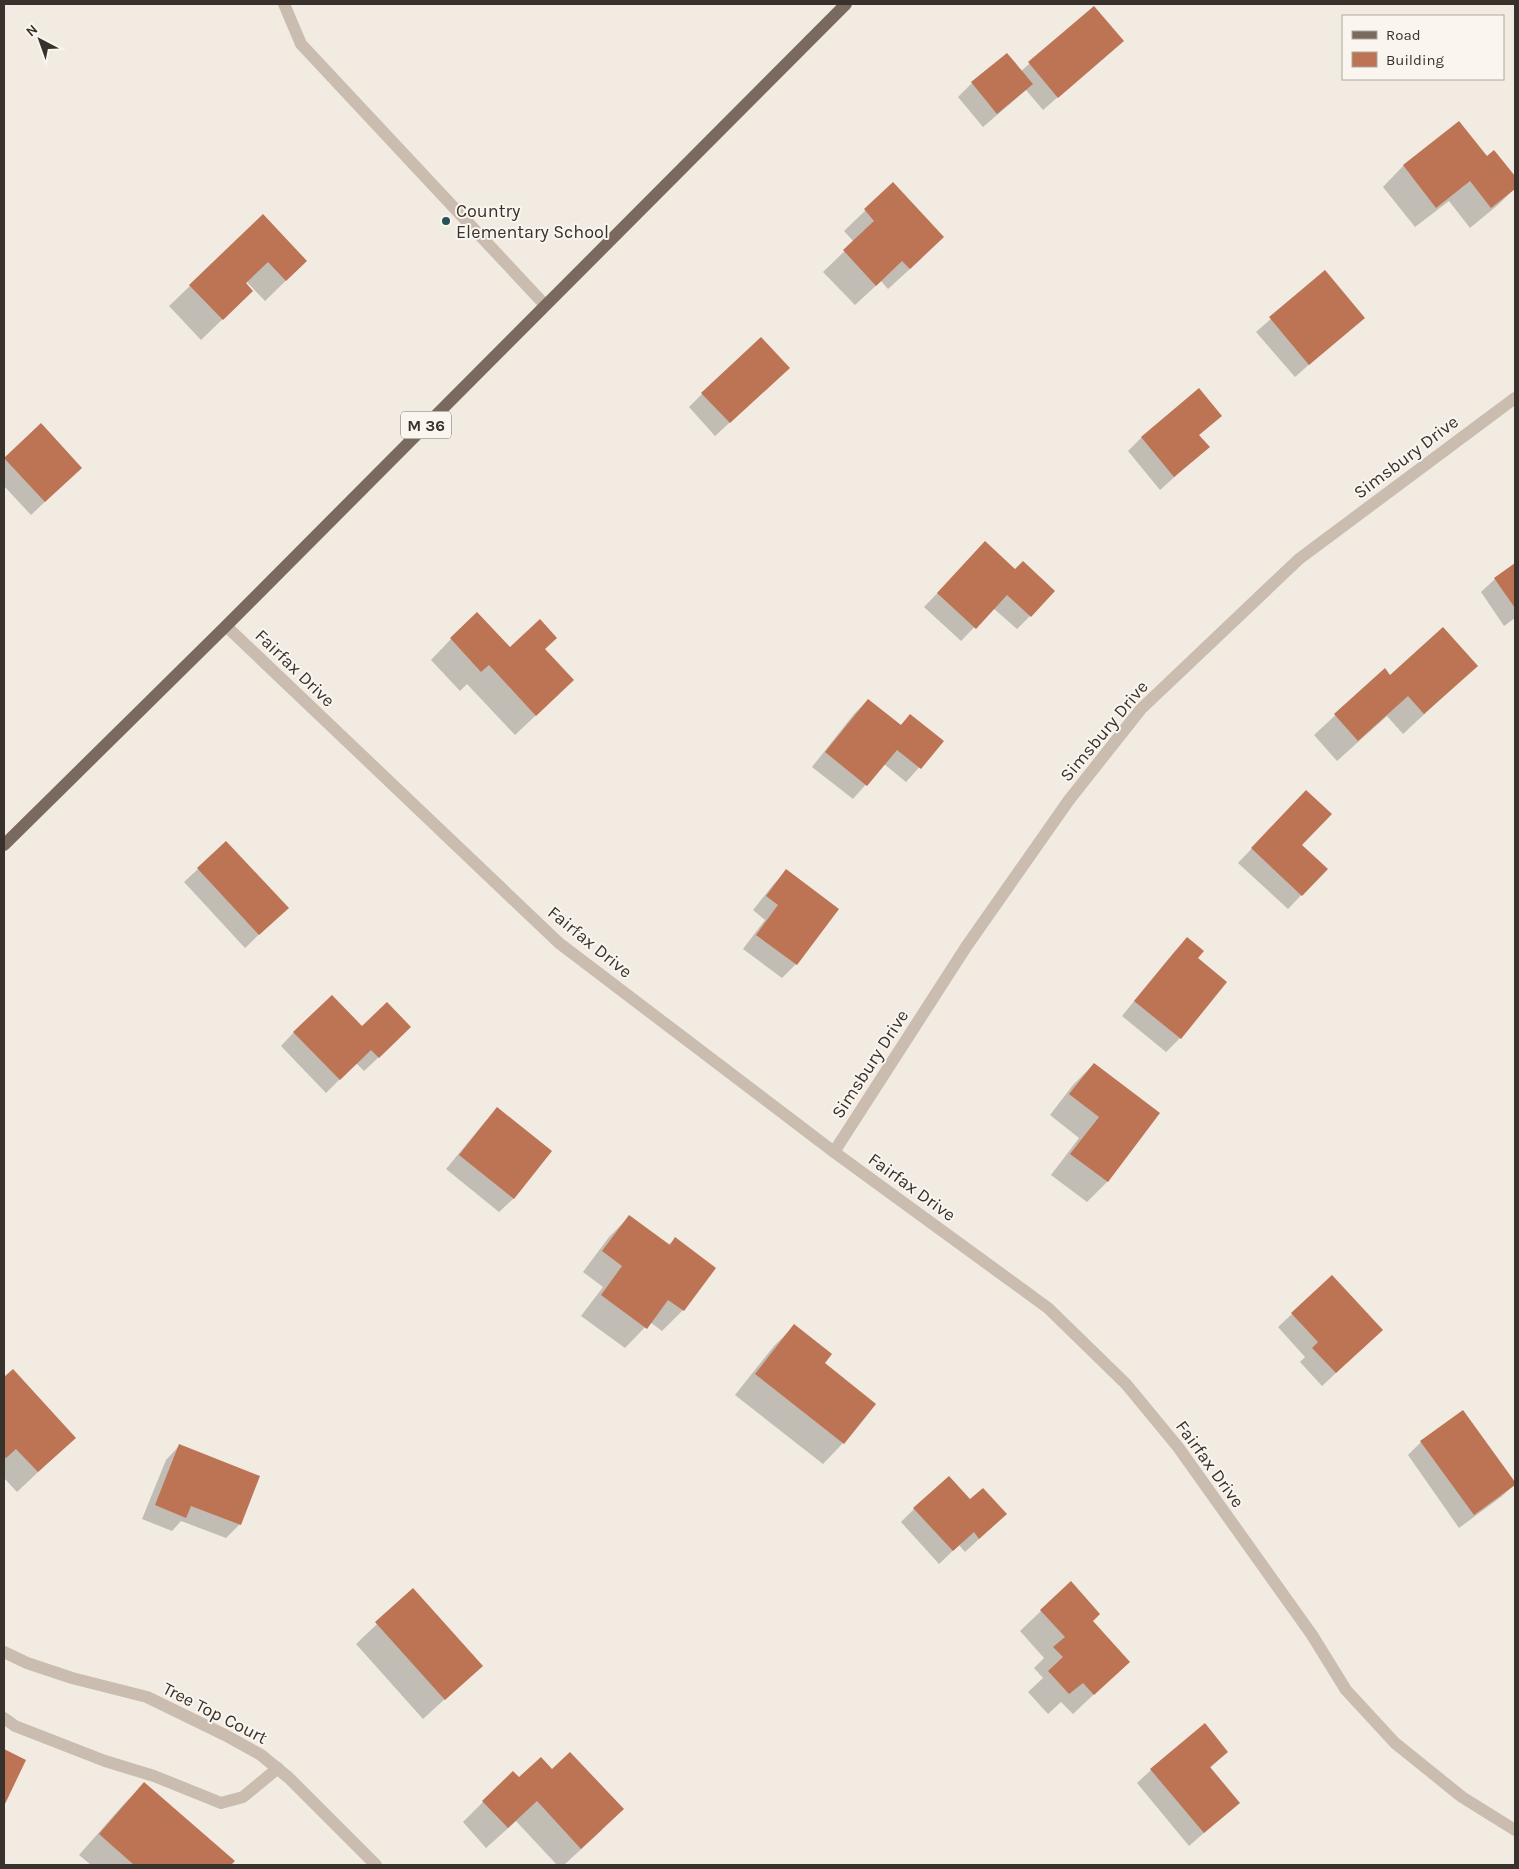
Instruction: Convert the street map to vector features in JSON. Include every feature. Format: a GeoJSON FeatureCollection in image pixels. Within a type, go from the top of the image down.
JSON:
{"type":"FeatureCollection","features":[{"type":"Feature","properties":{"kind":"main road","name":"M 36"},"geometry":{"type":"LineString","coordinates":[[4,845],[226,626],[846,4]]}},
{"type":"Feature","properties":{"kind":"street"},"geometry":{"type":"LineString","coordinates":[[284,4],[301,44],[545,306]]}},
{"type":"Feature","properties":{"kind":"street","name":"Simsbury Drive"},"geometry":{"type":"LineString","coordinates":[[834,1152],[966,947],[1069,800],[1141,709],[1299,559],[1515,398]]}},
{"type":"Feature","properties":{"kind":"street","name":"Fairfax Drive"},"geometry":{"type":"LineString","coordinates":[[226,626],[559,943],[834,1152],[1048,1308],[1119,1377],[1178,1447],[1312,1635],[1346,1690],[1395,1744],[1462,1797],[1515,1830]]}},
{"type":"Feature","properties":{"kind":"street","name":"Tree Top Court"},"geometry":{"type":"LineString","coordinates":[[4,1652],[27,1663],[72,1678],[147,1698],[225,1735],[261,1755],[289,1778],[376,1865]]}},
{"type":"Feature","properties":{"kind":"street"},"geometry":{"type":"LineString","coordinates":[[4,1718],[15,1726],[105,1761],[154,1776],[221,1802],[243,1797],[278,1768]]}},
{"type":"Feature","properties":{"kind":"building"},"geometry":{"type":"Polygon","coordinates":[[[1094,6],[1124,41],[1058,98],[1028,62],[1094,6]]]}},
{"type":"Feature","properties":{"kind":"building"},"geometry":{"type":"Polygon","coordinates":[[[1007,53],[1033,84],[997,114],[971,82],[1007,53]]]}},
{"type":"Feature","properties":{"kind":"building"},"geometry":{"type":"Polygon","coordinates":[[[1459,121],[1487,156],[1494,150],[1515,176],[1515,189],[1491,208],[1470,181],[1436,208],[1403,165],[1459,121]]]}},
{"type":"Feature","properties":{"kind":"building"},"geometry":{"type":"Polygon","coordinates":[[[893,182],[944,237],[910,269],[902,261],[876,286],[843,250],[874,221],[864,209],[893,182]]]}},
{"type":"Feature","properties":{"kind":"building"},"geometry":{"type":"Polygon","coordinates":[[[263,214],[307,261],[286,281],[268,262],[246,283],[253,291],[223,320],[189,285],[263,214]]]}},
{"type":"Feature","properties":{"kind":"building"},"geometry":{"type":"Polygon","coordinates":[[[1325,270],[1365,318],[1309,365],[1269,317],[1325,270]]]}},
{"type":"Feature","properties":{"kind":"building"},"geometry":{"type":"Polygon","coordinates":[[[761,337],[790,368],[730,423],[701,393],[761,337]]]}},
{"type":"Feature","properties":{"kind":"building"},"geometry":{"type":"Polygon","coordinates":[[[1199,388],[1222,416],[1199,435],[1210,447],[1174,477],[1141,437],[1199,388]]]}},
{"type":"Feature","properties":{"kind":"building"},"geometry":{"type":"Polygon","coordinates":[[[41,423],[82,468],[45,502],[4,458],[41,423]]]}},
{"type":"Feature","properties":{"kind":"building"},"geometry":{"type":"Polygon","coordinates":[[[985,541],[1015,569],[1023,561],[1055,591],[1031,617],[1007,595],[976,629],[937,593],[985,541]]]}},
{"type":"Feature","properties":{"kind":"building"},"geometry":{"type":"Polygon","coordinates":[[[1515,563],[1515,608],[1494,578],[1515,563]]]}},
{"type":"Feature","properties":{"kind":"building"},"geometry":{"type":"Polygon","coordinates":[[[477,612],[510,647],[540,619],[557,638],[545,649],[574,680],[536,716],[489,665],[481,672],[450,638],[477,612]]]}},
{"type":"Feature","properties":{"kind":"building"},"geometry":{"type":"Polygon","coordinates":[[[1443,627],[1478,666],[1424,714],[1408,696],[1358,741],[1334,714],[1385,668],[1390,675],[1443,627]]]}},
{"type":"Feature","properties":{"kind":"building"},"geometry":{"type":"Polygon","coordinates":[[[868,699],[901,725],[910,714],[944,741],[921,769],[897,750],[867,786],[825,752],[868,699]]]}},
{"type":"Feature","properties":{"kind":"building"},"geometry":{"type":"Polygon","coordinates":[[[1306,790],[1332,814],[1302,845],[1328,869],[1302,896],[1251,848],[1306,790]]]}},
{"type":"Feature","properties":{"kind":"building"},"geometry":{"type":"Polygon","coordinates":[[[226,841],[289,908],[259,935],[197,868],[226,841]]]}},
{"type":"Feature","properties":{"kind":"building"},"geometry":{"type":"Polygon","coordinates":[[[786,869],[839,909],[797,965],[756,935],[778,905],[766,896],[786,869]]]}},
{"type":"Feature","properties":{"kind":"building"},"geometry":{"type":"Polygon","coordinates":[[[1187,937],[1204,951],[1198,958],[1227,982],[1181,1039],[1134,1001],[1187,937]]]}},
{"type":"Feature","properties":{"kind":"building"},"geometry":{"type":"Polygon","coordinates":[[[332,995],[362,1026],[387,1002],[411,1027],[379,1058],[371,1050],[340,1080],[293,1032],[332,995]]]}},
{"type":"Feature","properties":{"kind":"building"},"geometry":{"type":"Polygon","coordinates":[[[1094,1063],[1160,1113],[1108,1182],[1070,1154],[1099,1117],[1069,1094],[1094,1063]]]}},
{"type":"Feature","properties":{"kind":"building"},"geometry":{"type":"Polygon","coordinates":[[[497,1107],[552,1151],[514,1199],[459,1155],[497,1107]]]}},
{"type":"Feature","properties":{"kind":"building"},"geometry":{"type":"Polygon","coordinates":[[[629,1215],[670,1245],[675,1237],[716,1268],[684,1311],[668,1300],[647,1329],[601,1295],[622,1266],[602,1251],[629,1215]]]}},
{"type":"Feature","properties":{"kind":"building"},"geometry":{"type":"Polygon","coordinates":[[[1332,1275],[1383,1330],[1336,1373],[1312,1348],[1318,1342],[1291,1313],[1332,1275]]]}},
{"type":"Feature","properties":{"kind":"building"},"geometry":{"type":"Polygon","coordinates":[[[794,1324],[832,1354],[825,1363],[876,1404],[844,1444],[755,1374],[794,1324]]]}},
{"type":"Feature","properties":{"kind":"building"},"geometry":{"type":"Polygon","coordinates":[[[13,1369],[76,1438],[38,1472],[16,1449],[6,1458],[4,1456],[4,1377],[13,1369]]]}},
{"type":"Feature","properties":{"kind":"building"},"geometry":{"type":"Polygon","coordinates":[[[1463,1410],[1515,1482],[1515,1485],[1474,1515],[1420,1441],[1463,1410]]]}},
{"type":"Feature","properties":{"kind":"building"},"geometry":{"type":"Polygon","coordinates":[[[179,1444],[260,1476],[241,1525],[191,1506],[186,1518],[155,1505],[179,1444]]]}},
{"type":"Feature","properties":{"kind":"building"},"geometry":{"type":"Polygon","coordinates":[[[949,1476],[970,1499],[983,1488],[1007,1514],[979,1539],[974,1532],[953,1551],[913,1508],[949,1476]]]}},
{"type":"Feature","properties":{"kind":"building"},"geometry":{"type":"Polygon","coordinates":[[[1071,1581],[1100,1614],[1093,1621],[1130,1662],[1094,1695],[1083,1683],[1069,1694],[1048,1671],[1063,1657],[1053,1647],[1065,1637],[1040,1610],[1071,1581]]]}},
{"type":"Feature","properties":{"kind":"building"},"geometry":{"type":"Polygon","coordinates":[[[413,1588],[483,1666],[445,1700],[375,1622],[413,1588]]]}},
{"type":"Feature","properties":{"kind":"building"},"geometry":{"type":"Polygon","coordinates":[[[1205,1723],[1228,1752],[1210,1767],[1240,1803],[1204,1833],[1150,1769],[1205,1723]]]}},
{"type":"Feature","properties":{"kind":"building"},"geometry":{"type":"Polygon","coordinates":[[[4,1749],[26,1760],[4,1806],[4,1749]]]}},
{"type":"Feature","properties":{"kind":"building"},"geometry":{"type":"Polygon","coordinates":[[[570,1752],[624,1809],[581,1849],[537,1801],[508,1828],[482,1801],[513,1771],[519,1777],[541,1757],[552,1769],[570,1752]]]}},
{"type":"Feature","properties":{"kind":"building"},"geometry":{"type":"Polygon","coordinates":[[[144,1782],[235,1861],[231,1865],[134,1865],[99,1834],[144,1782]]]}},
{"type":"Feature","properties":{"kind":"place","name":"Country Elementary School"},"geometry":{"type":"Point","coordinates":[446,221]}}]}
